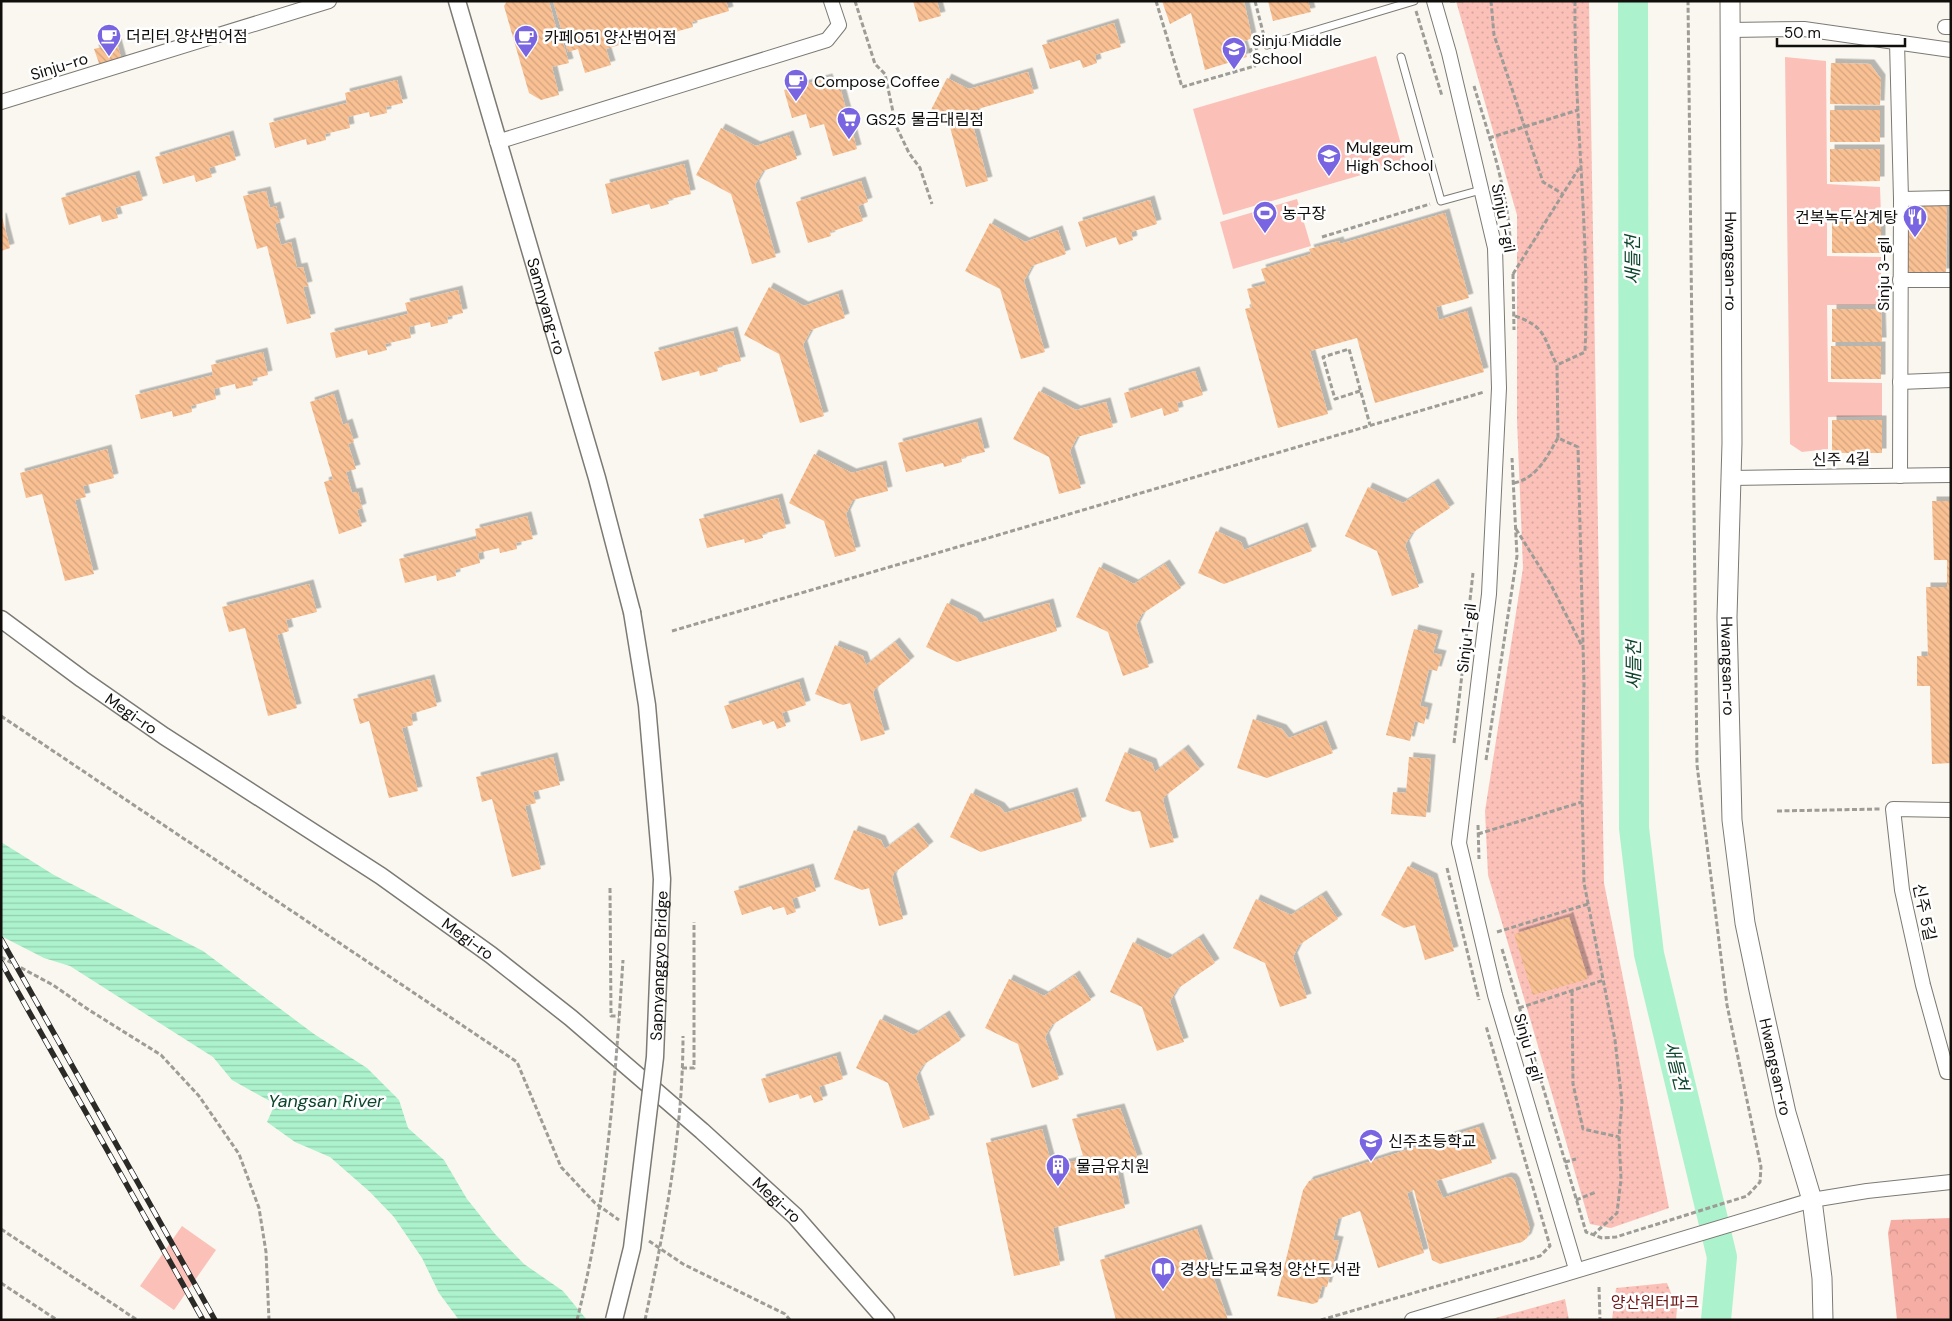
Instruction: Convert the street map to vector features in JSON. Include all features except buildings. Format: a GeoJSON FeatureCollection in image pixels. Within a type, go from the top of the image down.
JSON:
{"type":"FeatureCollection","features":[{"type":"Feature","properties":{"kind":"main road","name":"Hwangsan-ro"},"geometry":{"type":"LineString","coordinates":[[1730,1],[1731,478],[1727,617],[1732,820],[1746,923],[1759,990],[1786,1112],[1812,1200],[1822,1278],[1823,1320]]}},
{"type":"Feature","properties":{"kind":"street","name":"Sinju-ro"},"geometry":{"type":"LineString","coordinates":[[1,102],[328,1]]}},
{"type":"Feature","properties":{"kind":"street","name":"Samnyang-ro"},"geometry":{"type":"LineString","coordinates":[[457,1],[597,478],[632,612]]}},
{"type":"Feature","properties":{"kind":"street"},"geometry":{"type":"LineString","coordinates":[[497,142],[827,40],[839,25],[831,1]]}},
{"type":"Feature","properties":{"kind":"street","name":"Sinju 1-gil"},"geometry":{"type":"LineString","coordinates":[[1434,1],[1449,53],[1495,248],[1499,388],[1489,594],[1459,843],[1495,995],[1576,1269]]}},
{"type":"Feature","properties":{"kind":"street"},"geometry":{"type":"LineString","coordinates":[[1730,30],[1804,29],[1951,50]]}},
{"type":"Feature","properties":{"kind":"street","name":"Sinju 3-gil"},"geometry":{"type":"LineString","coordinates":[[1897,42],[1901,199],[1900,476]]}},
{"type":"Feature","properties":{"kind":"street"},"geometry":{"type":"LineString","coordinates":[[1901,199],[1951,198]]}},
{"type":"Feature","properties":{"kind":"street"},"geometry":{"type":"LineString","coordinates":[[1900,280],[1951,280]]}},
{"type":"Feature","properties":{"kind":"street"},"geometry":{"type":"LineString","coordinates":[[1900,382],[1951,380]]}},
{"type":"Feature","properties":{"kind":"street","name":"신주 4길"},"geometry":{"type":"LineString","coordinates":[[1731,478],[1951,476]]}},
{"type":"Feature","properties":{"kind":"street","name":"Sapnyanggyo Bridge"},"geometry":{"type":"LineString","coordinates":[[614,1320],[632,1248],[655,1057],[662,879],[647,705],[632,612]]}},
{"type":"Feature","properties":{"kind":"street","name":"Megi-ro"},"geometry":{"type":"LineString","coordinates":[[1,618],[82,679],[164,736],[381,876],[491,955],[564,1012],[702,1131],[795,1216],[886,1320]]}},
{"type":"Feature","properties":{"kind":"street"},"geometry":{"type":"LineString","coordinates":[[1893,809],[1951,810]]}},
{"type":"Feature","properties":{"kind":"street","name":"신주 5길"},"geometry":{"type":"LineString","coordinates":[[1893,809],[1904,900],[1925,995],[1947,1072],[1951,1072]]}},
{"type":"Feature","properties":{"kind":"street"},"geometry":{"type":"LineString","coordinates":[[1412,1320],[1576,1269],[1812,1200],[1867,1191],[1951,1182]]}},
{"type":"Feature","properties":{"kind":"lane"},"geometry":{"type":"LineString","coordinates":[[1266,45],[1414,1]]}},
{"type":"Feature","properties":{"kind":"lane"},"geometry":{"type":"LineString","coordinates":[[1401,57],[1440,201],[1481,190]]}},
{"type":"Feature","properties":{"kind":"path"},"geometry":{"type":"LineString","coordinates":[[855,1],[875,64],[885,74],[896,126],[908,153],[920,168],[932,204]]}},
{"type":"Feature","properties":{"kind":"path"},"geometry":{"type":"LineString","coordinates":[[1156,1],[1182,87],[1255,66],[1250,50],[1266,45],[1255,1]]}},
{"type":"Feature","properties":{"kind":"path"},"geometry":{"type":"LineString","coordinates":[[1414,1],[1445,105]]}},
{"type":"Feature","properties":{"kind":"path"},"geometry":{"type":"LineString","coordinates":[[1452,11],[1449,2],[1463,1]]}},
{"type":"Feature","properties":{"kind":"path"},"geometry":{"type":"LineString","coordinates":[[1491,1],[1494,35],[1543,182],[1563,194]]}},
{"type":"Feature","properties":{"kind":"path"},"geometry":{"type":"LineString","coordinates":[[1557,365],[1585,352],[1575,1]]}},
{"type":"Feature","properties":{"kind":"path"},"geometry":{"type":"LineString","coordinates":[[1494,923],[1586,1232],[1602,1238],[1616,1236],[1747,1196],[1760,1182],[1761,1167],[1727,1006],[1697,765],[1688,1]]}},
{"type":"Feature","properties":{"kind":"path"},"geometry":{"type":"LineString","coordinates":[[1473,84],[1490,138],[1508,216],[1510,245]]}},
{"type":"Feature","properties":{"kind":"path"},"geometry":{"type":"LineString","coordinates":[[1490,138],[1578,110]]}},
{"type":"Feature","properties":{"kind":"path"},"geometry":{"type":"LineString","coordinates":[[1513,275],[1581,164]]}},
{"type":"Feature","properties":{"kind":"path"},"geometry":{"type":"LineString","coordinates":[[1322,236],[1440,201]]}},
{"type":"Feature","properties":{"kind":"path"},"geometry":{"type":"LineString","coordinates":[[1512,265],[1515,316],[1514,336]]}},
{"type":"Feature","properties":{"kind":"path"},"geometry":{"type":"LineString","coordinates":[[1514,483],[1526,480],[1540,468],[1558,438],[1557,365],[1545,335],[1532,322],[1515,316]]}},
{"type":"Feature","properties":{"kind":"path"},"geometry":{"type":"LineString","coordinates":[[1360,391],[1335,398],[1323,357],[1349,349],[1370,425]]}},
{"type":"Feature","properties":{"kind":"path"},"geometry":{"type":"LineString","coordinates":[[672,631],[1486,391],[1486,401]]}},
{"type":"Feature","properties":{"kind":"path"},"geometry":{"type":"LineString","coordinates":[[1558,438],[1578,447],[1583,646],[1582,802],[1584,883],[1615,1040],[1622,1102],[1619,1137],[1621,1179],[1617,1213],[1593,1235]]}},
{"type":"Feature","properties":{"kind":"path"},"geometry":{"type":"LineString","coordinates":[[1485,764],[1517,556],[1512,448]]}},
{"type":"Feature","properties":{"kind":"path"},"geometry":{"type":"LineString","coordinates":[[1516,529],[1551,585],[1583,646]]}},
{"type":"Feature","properties":{"kind":"path"},"geometry":{"type":"LineString","coordinates":[[1470,600],[1474,564]]}},
{"type":"Feature","properties":{"kind":"path"},"geometry":{"type":"LineString","coordinates":[[1453,750],[1468,622]]}},
{"type":"Feature","properties":{"kind":"path"},"geometry":{"type":"LineString","coordinates":[[1,716],[517,1062],[561,1168],[595,1203],[627,1225]]}},
{"type":"Feature","properties":{"kind":"path"},"geometry":{"type":"LineString","coordinates":[[1478,834],[1582,802]]}},
{"type":"Feature","properties":{"kind":"path"},"geometry":{"type":"LineString","coordinates":[[1777,810],[1893,809]]}},
{"type":"Feature","properties":{"kind":"path"},"geometry":{"type":"LineString","coordinates":[[1478,819],[1480,860]]}},
{"type":"Feature","properties":{"kind":"path"},"geometry":{"type":"LineString","coordinates":[[1447,868],[1479,1002]]}},
{"type":"Feature","properties":{"kind":"path"},"geometry":{"type":"LineString","coordinates":[[610,888],[611,1016],[620,1016]]}},
{"type":"Feature","properties":{"kind":"path"},"geometry":{"type":"LineString","coordinates":[[1496,932],[1588,904]]}},
{"type":"Feature","properties":{"kind":"path"},"geometry":{"type":"LineString","coordinates":[[682,1068],[694,1068],[694,922]]}},
{"type":"Feature","properties":{"kind":"path"},"geometry":{"type":"LineString","coordinates":[[1,958],[53,985],[161,1055],[199,1096],[239,1154],[259,1208],[266,1252],[269,1320]]}},
{"type":"Feature","properties":{"kind":"path"},"geometry":{"type":"LineString","coordinates":[[577,1320],[596,1233],[606,1166],[620,1016],[623,960]]}},
{"type":"Feature","properties":{"kind":"path"},"geometry":{"type":"LineString","coordinates":[[1519,1008],[1604,980]]}},
{"type":"Feature","properties":{"kind":"path"},"geometry":{"type":"LineString","coordinates":[[1572,991],[1573,1084],[1583,1127],[1619,1137]]}},
{"type":"Feature","properties":{"kind":"path"},"geometry":{"type":"LineString","coordinates":[[1321,1320],[1540,1256],[1550,1246],[1485,1020]]}},
{"type":"Feature","properties":{"kind":"path"},"geometry":{"type":"LineString","coordinates":[[645,1320],[664,1235],[678,1130],[683,1036]]}},
{"type":"Feature","properties":{"kind":"path"},"geometry":{"type":"LineString","coordinates":[[1565,1162],[1576,1159]]}},
{"type":"Feature","properties":{"kind":"path"},"geometry":{"type":"LineString","coordinates":[[1576,1200],[1596,1192]]}},
{"type":"Feature","properties":{"kind":"path"},"geometry":{"type":"LineString","coordinates":[[1,1229],[137,1320]]}},
{"type":"Feature","properties":{"kind":"path"},"geometry":{"type":"LineString","coordinates":[[643,1236],[683,1264],[785,1314],[790,1320]]}},
{"type":"Feature","properties":{"kind":"path"},"geometry":{"type":"LineString","coordinates":[[1,1283],[57,1320]]}},
{"type":"Feature","properties":{"kind":"path"},"geometry":{"type":"LineString","coordinates":[[1599,1287],[1600,1320]]}},
{"type":"Feature","properties":{"kind":"green space"},"geometry":{"type":"Polygon","coordinates":[[[1456,1],[1589,1],[1604,883],[1669,1208],[1611,1228],[1590,1224],[1488,875],[1485,811],[1523,568],[1517,420],[1517,215],[1456,1]]]}},
{"type":"Feature","properties":{"kind":"green space"},"geometry":{"type":"Polygon","coordinates":[[[1376,56],[1406,162],[1223,215],[1193,109],[1376,56]]]}},
{"type":"Feature","properties":{"kind":"green space"},"geometry":{"type":"Polygon","coordinates":[[[1785,57],[1826,61],[1827,184],[1880,187],[1881,216],[1827,216],[1827,256],[1881,257],[1881,305],[1827,305],[1828,382],[1882,383],[1882,416],[1828,417],[1828,449],[1802,452],[1790,444],[1785,57]]]}},
{"type":"Feature","properties":{"kind":"green space","name":"농구장"},"geometry":{"type":"Polygon","coordinates":[[[1297,199],[1311,246],[1233,269],[1220,222],[1297,199]]]}},
{"type":"Feature","properties":{"kind":"green space"},"geometry":{"type":"Polygon","coordinates":[[[1951,1218],[1951,1320],[1897,1320],[1888,1233],[1891,1220],[1951,1218]]]}},
{"type":"Feature","properties":{"kind":"green space"},"geometry":{"type":"Polygon","coordinates":[[[182,1226],[216,1250],[174,1310],[140,1286],[182,1226]]]}},
{"type":"Feature","properties":{"kind":"green space","name":"양산워터파크"},"geometry":{"type":"Polygon","coordinates":[[[1667,1283],[1677,1308],[1676,1320],[1612,1320],[1616,1288],[1667,1283]]]}},
{"type":"Feature","properties":{"kind":"green space"},"geometry":{"type":"Polygon","coordinates":[[[1565,1299],[1569,1320],[1488,1320],[1565,1299]]]}},
{"type":"Feature","properties":{"kind":"water","name":"Yangsan River"},"geometry":{"type":"Polygon","coordinates":[[[1,842],[54,875],[203,951],[314,1034],[367,1068],[399,1100],[408,1128],[444,1160],[467,1199],[495,1234],[524,1264],[563,1291],[587,1320],[459,1320],[439,1293],[422,1258],[394,1217],[370,1192],[330,1157],[295,1142],[267,1122],[275,1104],[232,1080],[213,1057],[70,966],[44,958],[1,936],[1,842]]]}},
{"type":"Feature","properties":{"kind":"waterway","name":"새들천"},"geometry":{"type":"LineString","coordinates":[[1633,1],[1634,828],[1649,954],[1722,1257],[1716,1320]]}},
{"type":"Feature","properties":{"kind":"railway"},"geometry":{"type":"LineString","coordinates":[[1,939],[215,1320]]}},
{"type":"Feature","properties":{"kind":"railway"},"geometry":{"type":"LineString","coordinates":[[1,962],[203,1320]]}},
{"type":"Feature","properties":{"kind":"place","name":"더리터 양산범어점"},"geometry":{"type":"Point","coordinates":[109,57]}},
{"type":"Feature","properties":{"kind":"place","name":"카페051 양산범어점"},"geometry":{"type":"Point","coordinates":[526,58]}},
{"type":"Feature","properties":{"kind":"place","name":"Sinju Middle School"},"geometry":{"type":"Point","coordinates":[1234,70]}},
{"type":"Feature","properties":{"kind":"place","name":"Compose Coffee"},"geometry":{"type":"Point","coordinates":[796,102]}},
{"type":"Feature","properties":{"kind":"place","name":"GS25 물금대림점"},"geometry":{"type":"Point","coordinates":[849,140]}},
{"type":"Feature","properties":{"kind":"place","name":"Mulgeum High School"},"geometry":{"type":"Point","coordinates":[1329,177]}},
{"type":"Feature","properties":{"kind":"place","name":"농구장"},"geometry":{"type":"Point","coordinates":[1265,234]}},
{"type":"Feature","properties":{"kind":"place","name":"건복녹두삼계탕"},"geometry":{"type":"Point","coordinates":[1915,238]}},
{"type":"Feature","properties":{"kind":"place","name":"신주초등학교"},"geometry":{"type":"Point","coordinates":[1371,1162]}},
{"type":"Feature","properties":{"kind":"place","name":"물금유치원"},"geometry":{"type":"Point","coordinates":[1058,1187]}},
{"type":"Feature","properties":{"kind":"place","name":"경상남도교육청 양산도서관"},"geometry":{"type":"Point","coordinates":[1163,1290]}}]}
